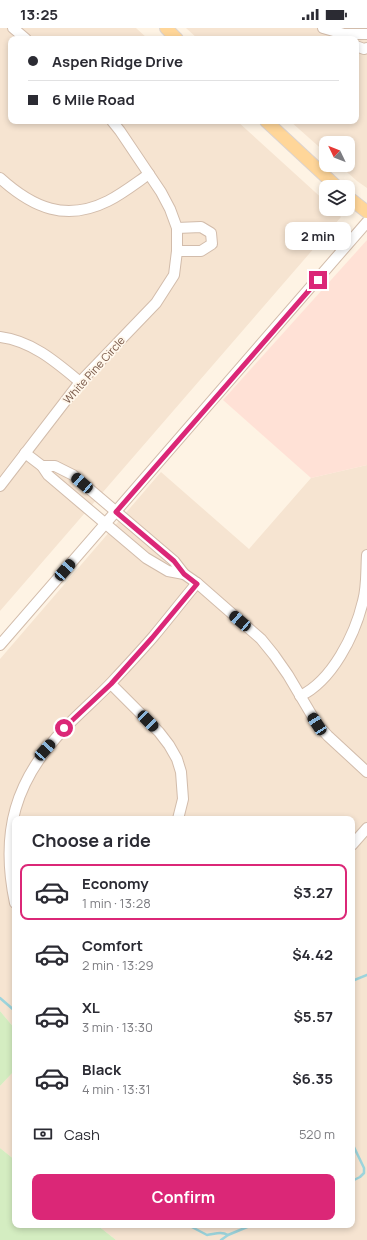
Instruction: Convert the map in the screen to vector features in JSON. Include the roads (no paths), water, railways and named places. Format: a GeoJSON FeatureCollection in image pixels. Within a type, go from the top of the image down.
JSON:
{"type":"FeatureCollection","features":[{"type":"Feature","properties":{"kind":"main road"},"geometry":{"type":"LineString","coordinates":[[166,28],[174,36]]}},
{"type":"Feature","properties":{"kind":"main road"},"geometry":{"type":"LineString","coordinates":[[269,124],[329,180]]}},
{"type":"Feature","properties":{"kind":"main road"},"geometry":{"type":"LineString","coordinates":[[355,203],[367,212]]}},
{"type":"Feature","properties":{"kind":"street"},"geometry":{"type":"LineString","coordinates":[[13,28],[22,36]]}},
{"type":"Feature","properties":{"kind":"street"},"geometry":{"type":"LineString","coordinates":[[323,28],[343,36]]}},
{"type":"Feature","properties":{"kind":"street"},"geometry":{"type":"LineString","coordinates":[[353,36],[367,34]]}},
{"type":"Feature","properties":{"kind":"street","name":"White Pine Circle"},"geometry":{"type":"LineString","coordinates":[[0,486],[80,382],[156,303],[174,275],[177,228],[170,209],[161,192],[114,124]]}},
{"type":"Feature","properties":{"kind":"street"},"geometry":{"type":"LineString","coordinates":[[0,178],[13,190],[33,203],[53,210],[73,211],[92,208],[110,200],[149,174]]}},
{"type":"Feature","properties":{"kind":"street"},"geometry":{"type":"LineString","coordinates":[[0,645],[367,222]]}},
{"type":"Feature","properties":{"kind":"street"},"geometry":{"type":"LineString","coordinates":[[176,251],[201,250],[212,244],[211,233],[201,227],[177,228]]}},
{"type":"Feature","properties":{"kind":"street"},"geometry":{"type":"LineString","coordinates":[[0,337],[31,346],[48,356],[80,382]]}},
{"type":"Feature","properties":{"kind":"street"},"geometry":{"type":"LineString","coordinates":[[25,453],[42,466],[48,475],[146,558],[168,571],[184,574]]}},
{"type":"Feature","properties":{"kind":"street"},"geometry":{"type":"LineString","coordinates":[[42,466],[55,466],[73,475],[174,561],[184,574],[261,639],[288,674],[317,724],[367,772]]}},
{"type":"Feature","properties":{"kind":"street"},"geometry":{"type":"LineString","coordinates":[[300,696],[310,691],[324,678],[339,658],[350,639],[364,600],[367,555]]}},
{"type":"Feature","properties":{"kind":"street"},"geometry":{"type":"LineString","coordinates":[[12,891],[7,872],[5,844],[10,814],[17,792],[30,770],[64,728],[111,684],[197,584]]}},
{"type":"Feature","properties":{"kind":"street"},"geometry":{"type":"LineString","coordinates":[[111,684],[159,732],[177,759],[181,772],[184,799],[179,816]]}},
{"type":"Feature","properties":{"kind":"street"},"geometry":{"type":"LineString","coordinates":[[355,842],[367,828]]}},
{"type":"Feature","properties":{"kind":"waterway"},"geometry":{"type":"LineString","coordinates":[[355,980],[367,975]]}},
{"type":"Feature","properties":{"kind":"waterway"},"geometry":{"type":"LineString","coordinates":[[0,998],[12,1008]]}},
{"type":"Feature","properties":{"kind":"waterway"},"geometry":{"type":"LineString","coordinates":[[355,1149],[364,1168],[364,1173],[355,1180]]}},
{"type":"Feature","properties":{"kind":"waterway"},"geometry":{"type":"LineString","coordinates":[[194,1228],[207,1235],[220,1233],[228,1235]]}},
{"type":"Feature","properties":{"kind":"waterway"},"geometry":{"type":"LineString","coordinates":[[221,1240],[228,1235],[245,1228]]}}]}
